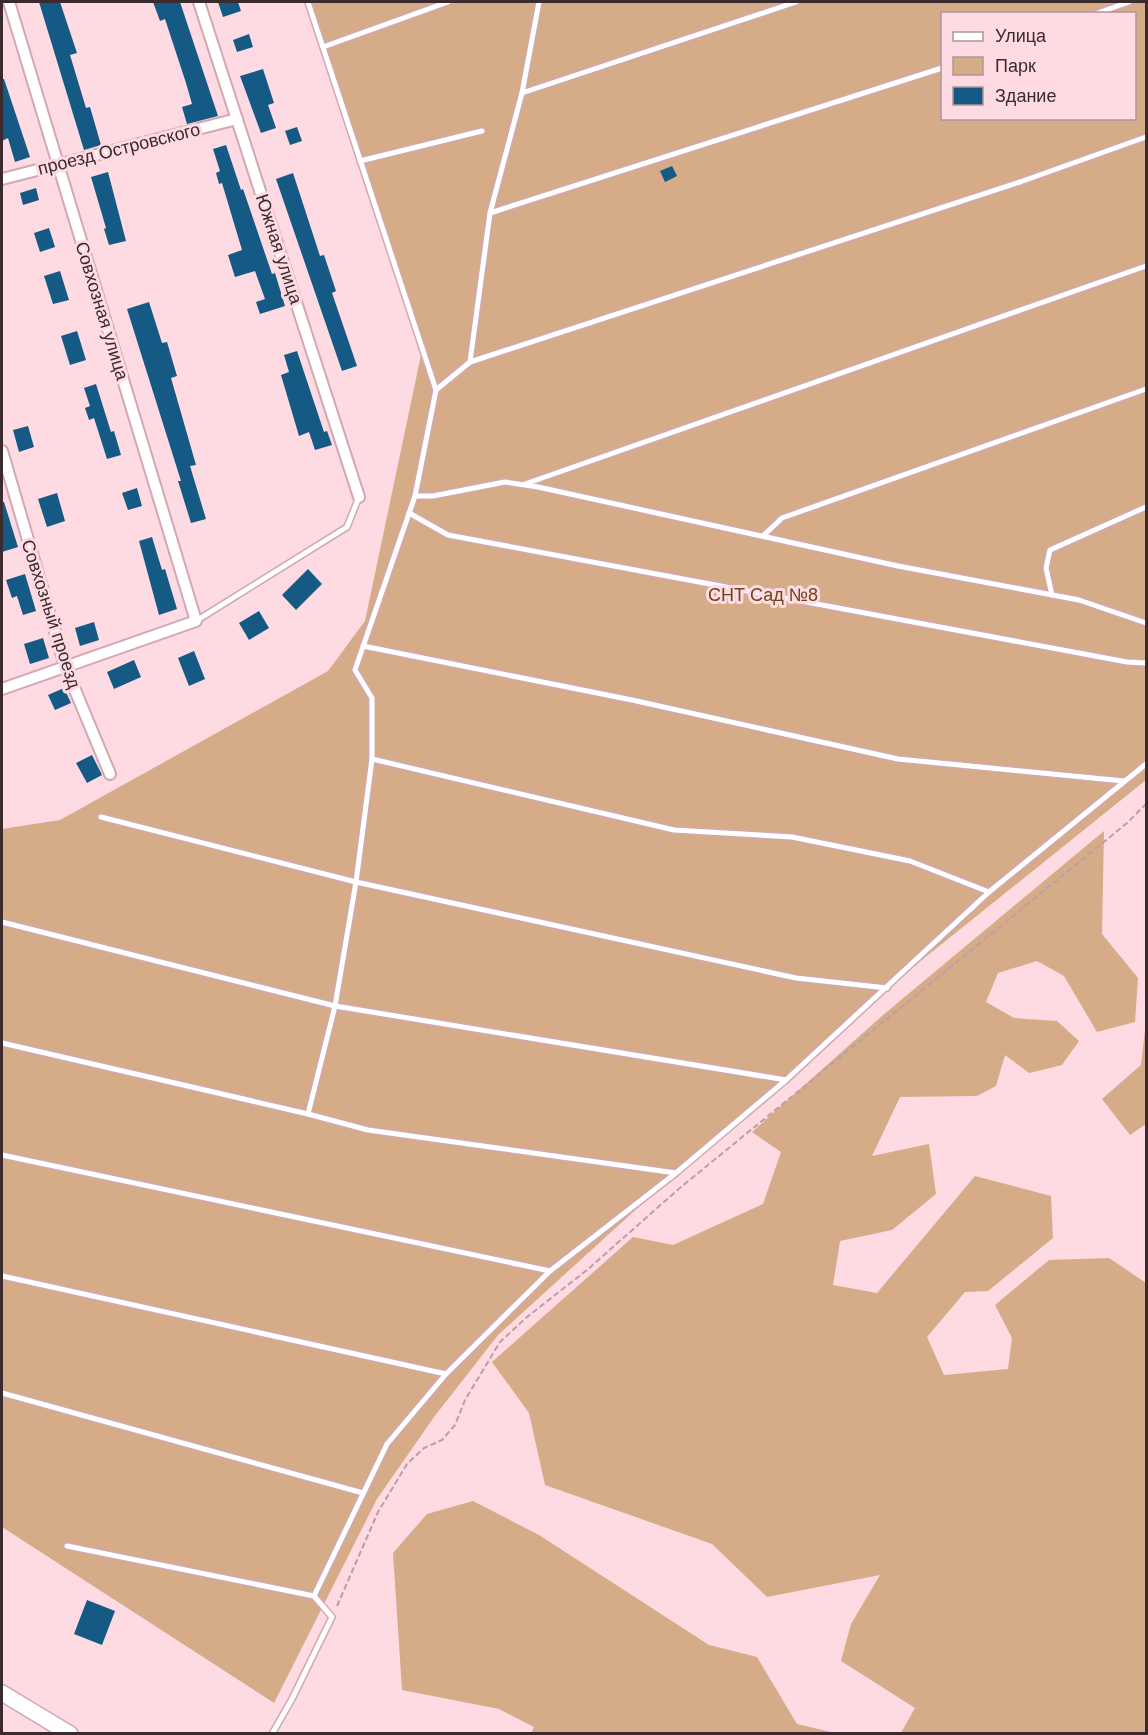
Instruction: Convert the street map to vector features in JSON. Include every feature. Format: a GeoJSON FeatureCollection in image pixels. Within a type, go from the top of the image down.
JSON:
{"type":"FeatureCollection","features":[{"type":"Feature","properties":{"kind":"main road"},"geometry":{"type":"LineString","coordinates":[[2,1693],[70,1734]]}},
{"type":"Feature","properties":{"kind":"street","name":"Совхозная улица"},"geometry":{"type":"LineString","coordinates":[[9,2],[196,621]]}},
{"type":"Feature","properties":{"kind":"street","name":"Южная улица"},"geometry":{"type":"LineString","coordinates":[[199,2],[359,497]]}},
{"type":"Feature","properties":{"kind":"street","name":"проезд Островского"},"geometry":{"type":"LineString","coordinates":[[2,179],[237,119]]}},
{"type":"Feature","properties":{"kind":"street","name":"Совхозный проезд"},"geometry":{"type":"LineString","coordinates":[[2,451],[65,666],[110,774]]}},
{"type":"Feature","properties":{"kind":"street"},"geometry":{"type":"LineString","coordinates":[[2,689],[196,621]]}},
{"type":"Feature","properties":{"kind":"lane"},"geometry":{"type":"LineString","coordinates":[[308,2],[436,390],[415,496],[355,670],[372,698],[372,759],[356,882],[334,1006],[308,1114]]}},
{"type":"Feature","properties":{"kind":"lane"},"geometry":{"type":"LineString","coordinates":[[323,47],[448,2]]}},
{"type":"Feature","properties":{"kind":"lane"},"geometry":{"type":"LineString","coordinates":[[470,362],[490,213],[522,93],[539,2]]}},
{"type":"Feature","properties":{"kind":"lane"},"geometry":{"type":"LineString","coordinates":[[522,93],[796,2]]}},
{"type":"Feature","properties":{"kind":"lane"},"geometry":{"type":"LineString","coordinates":[[1101,12],[1129,2]]}},
{"type":"Feature","properties":{"kind":"lane"},"geometry":{"type":"LineString","coordinates":[[490,213],[941,68]]}},
{"type":"Feature","properties":{"kind":"lane"},"geometry":{"type":"LineString","coordinates":[[360,160],[482,131]]}},
{"type":"Feature","properties":{"kind":"lane"},"geometry":{"type":"LineString","coordinates":[[436,390],[470,362],[1020,182],[1146,137]]}},
{"type":"Feature","properties":{"kind":"lane"},"geometry":{"type":"LineString","coordinates":[[522,485],[1146,266]]}},
{"type":"Feature","properties":{"kind":"lane"},"geometry":{"type":"LineString","coordinates":[[763,536],[782,518],[1146,389]]}},
{"type":"Feature","properties":{"kind":"lane"},"geometry":{"type":"LineString","coordinates":[[415,496],[433,496],[505,482],[897,566],[1079,600],[1146,623]]}},
{"type":"Feature","properties":{"kind":"lane"},"geometry":{"type":"LineString","coordinates":[[196,621],[347,527],[359,497]]}},
{"type":"Feature","properties":{"kind":"lane"},"geometry":{"type":"LineString","coordinates":[[1052,595],[1046,568],[1050,550],[1146,507]]}},
{"type":"Feature","properties":{"kind":"lane"},"geometry":{"type":"LineString","coordinates":[[409,513],[448,535],[1127,663],[1146,663]]}},
{"type":"Feature","properties":{"kind":"lane"},"geometry":{"type":"LineString","coordinates":[[363,646],[632,700],[898,759],[1124,781]]}},
{"type":"Feature","properties":{"kind":"lane"},"geometry":{"type":"LineString","coordinates":[[372,759],[674,830],[792,837],[910,861],[989,892]]}},
{"type":"Feature","properties":{"kind":"lane"},"geometry":{"type":"LineString","coordinates":[[314,1596],[387,1444],[446,1374],[550,1271],[676,1173],[786,1080],[989,892],[1146,764]]}},
{"type":"Feature","properties":{"kind":"lane"},"geometry":{"type":"LineString","coordinates":[[101,817],[356,882],[796,978],[887,988]]}},
{"type":"Feature","properties":{"kind":"lane"},"geometry":{"type":"LineString","coordinates":[[2,922],[334,1006],[786,1080]]}},
{"type":"Feature","properties":{"kind":"lane"},"geometry":{"type":"LineString","coordinates":[[2,1043],[368,1130],[676,1173]]}},
{"type":"Feature","properties":{"kind":"lane"},"geometry":{"type":"LineString","coordinates":[[2,1155],[550,1271]]}},
{"type":"Feature","properties":{"kind":"lane"},"geometry":{"type":"LineString","coordinates":[[2,1276],[446,1374]]}},
{"type":"Feature","properties":{"kind":"lane"},"geometry":{"type":"LineString","coordinates":[[2,1393],[363,1493]]}},
{"type":"Feature","properties":{"kind":"lane"},"geometry":{"type":"LineString","coordinates":[[67,1546],[314,1596],[332,1617],[292,1699],[272,1734]]}},
{"type":"Feature","properties":{"kind":"path"},"geometry":{"type":"LineString","coordinates":[[332,1617],[378,1512],[407,1464],[424,1449],[442,1440],[455,1425],[465,1400],[500,1342],[527,1317],[587,1270],[681,1187],[1118,831],[1146,804]]}},
{"type":"Feature","properties":{"kind":"green space","name":"СНТ Сад №8"},"geometry":{"type":"Polygon","coordinates":[[[306,2],[1146,2],[1146,780],[887,988],[786,1080],[676,1173],[498,1335],[434,1417],[377,1499],[274,1703],[2,1527],[2,829],[60,820],[328,671],[365,621],[421,355],[306,2]]]}},
{"type":"Feature","properties":{"kind":"green space"},"geometry":{"type":"Polygon","coordinates":[[[1104,831],[1102,934],[1138,978],[1135,1022],[1097,1032],[1064,976],[1037,961],[998,973],[986,1002],[1014,1018],[1057,1021],[1079,1041],[1062,1065],[1029,1073],[1005,1055],[996,1086],[977,1096],[900,1097],[872,1156],[929,1144],[936,1194],[892,1230],[840,1241],[833,1285],[877,1293],[975,1176],[1051,1196],[1053,1238],[988,1291],[965,1292],[927,1337],[944,1375],[1008,1369],[1012,1338],[995,1305],[1049,1260],[1109,1258],[1146,1283],[1146,1733],[901,1733],[915,1708],[841,1661],[851,1624],[880,1575],[767,1597],[712,1544],[545,1485],[529,1413],[492,1362],[633,1237],[673,1245],[763,1204],[781,1152],[752,1132],[883,1015],[1104,831]]]}},
{"type":"Feature","properties":{"kind":"green space"},"geometry":{"type":"Polygon","coordinates":[[[1146,1021],[1146,1124],[1130,1135],[1102,1099],[1141,1065],[1146,1021]]]}},
{"type":"Feature","properties":{"kind":"green space"},"geometry":{"type":"Polygon","coordinates":[[[473,1501],[539,1535],[709,1645],[757,1657],[797,1724],[835,1733],[531,1733],[534,1727],[499,1709],[402,1690],[393,1553],[427,1514],[473,1501]]]}},
{"type":"Feature","properties":{"kind":"building"},"geometry":{"type":"Polygon","coordinates":[[[39,2],[60,2],[77,53],[70,55],[86,108],[90,107],[101,145],[84,150],[39,2]]]}},
{"type":"Feature","properties":{"kind":"building"},"geometry":{"type":"Polygon","coordinates":[[[153,2],[180,2],[218,116],[187,124],[182,107],[192,104],[165,19],[160,21],[153,2]]]}},
{"type":"Feature","properties":{"kind":"building"},"geometry":{"type":"Polygon","coordinates":[[[218,2],[238,2],[241,11],[223,17],[218,2]]]}},
{"type":"Feature","properties":{"kind":"building"},"geometry":{"type":"Polygon","coordinates":[[[249,34],[253,47],[237,52],[233,40],[249,34]]]}},
{"type":"Feature","properties":{"kind":"building"},"geometry":{"type":"Polygon","coordinates":[[[263,69],[274,103],[268,105],[276,128],[261,133],[240,76],[263,69]]]}},
{"type":"Feature","properties":{"kind":"building"},"geometry":{"type":"Polygon","coordinates":[[[2,79],[4,79],[30,157],[15,162],[8,138],[2,141],[2,79]]]}},
{"type":"Feature","properties":{"kind":"building"},"geometry":{"type":"Polygon","coordinates":[[[297,127],[302,141],[290,145],[285,131],[297,127]]]}},
{"type":"Feature","properties":{"kind":"building"},"geometry":{"type":"Polygon","coordinates":[[[226,145],[272,274],[275,273],[285,306],[260,314],[256,302],[265,299],[255,271],[235,277],[228,255],[242,250],[222,183],[219,184],[216,173],[220,171],[213,149],[226,145]]]}},
{"type":"Feature","properties":{"kind":"building"},"geometry":{"type":"Polygon","coordinates":[[[672,166],[677,176],[665,182],[660,171],[672,166]]]}},
{"type":"Feature","properties":{"kind":"building"},"geometry":{"type":"Polygon","coordinates":[[[108,172],[126,241],[109,245],[91,177],[108,172]]]}},
{"type":"Feature","properties":{"kind":"building"},"geometry":{"type":"Polygon","coordinates":[[[293,173],[320,256],[324,255],[336,291],[332,293],[357,366],[342,371],[276,179],[293,173]]]}},
{"type":"Feature","properties":{"kind":"building"},"geometry":{"type":"Polygon","coordinates":[[[36,188],[39,200],[23,205],[20,193],[36,188]]]}},
{"type":"Feature","properties":{"kind":"building"},"geometry":{"type":"Polygon","coordinates":[[[49,228],[55,247],[40,252],[34,233],[49,228]]]}},
{"type":"Feature","properties":{"kind":"building"},"geometry":{"type":"Polygon","coordinates":[[[60,271],[69,300],[53,304],[44,276],[60,271]]]}},
{"type":"Feature","properties":{"kind":"building"},"geometry":{"type":"Polygon","coordinates":[[[149,302],[162,343],[167,342],[177,376],[171,378],[196,465],[190,466],[206,519],[191,523],[178,481],[181,481],[127,309],[149,302]]]}},
{"type":"Feature","properties":{"kind":"building"},"geometry":{"type":"Polygon","coordinates":[[[77,331],[86,360],[70,365],[61,336],[77,331]]]}},
{"type":"Feature","properties":{"kind":"building"},"geometry":{"type":"Polygon","coordinates":[[[297,351],[324,432],[327,431],[332,445],[315,450],[309,432],[299,436],[281,375],[289,372],[284,355],[297,351]]]}},
{"type":"Feature","properties":{"kind":"building"},"geometry":{"type":"Polygon","coordinates":[[[96,384],[121,455],[107,459],[94,418],[89,420],[85,408],[90,406],[84,388],[96,384]]]}},
{"type":"Feature","properties":{"kind":"building"},"geometry":{"type":"Polygon","coordinates":[[[28,426],[34,447],[19,452],[13,430],[28,426]]]}},
{"type":"Feature","properties":{"kind":"building"},"geometry":{"type":"Polygon","coordinates":[[[137,488],[142,506],[128,510],[122,493],[137,488]]]}},
{"type":"Feature","properties":{"kind":"building"},"geometry":{"type":"Polygon","coordinates":[[[57,493],[65,521],[47,527],[38,499],[57,493]]]}},
{"type":"Feature","properties":{"kind":"building"},"geometry":{"type":"Polygon","coordinates":[[[2,502],[4,502],[18,547],[2,552],[2,502]]]}},
{"type":"Feature","properties":{"kind":"building"},"geometry":{"type":"Polygon","coordinates":[[[152,537],[177,609],[159,615],[139,541],[152,537]]]}},
{"type":"Feature","properties":{"kind":"building"},"geometry":{"type":"Polygon","coordinates":[[[308,569],[322,584],[296,610],[282,595],[308,569]]]}},
{"type":"Feature","properties":{"kind":"building"},"geometry":{"type":"Polygon","coordinates":[[[25,574],[36,611],[23,615],[17,596],[12,598],[6,580],[25,574]]]}},
{"type":"Feature","properties":{"kind":"building"},"geometry":{"type":"Polygon","coordinates":[[[259,611],[269,628],[249,640],[239,623],[259,611]]]}},
{"type":"Feature","properties":{"kind":"building"},"geometry":{"type":"Polygon","coordinates":[[[94,622],[99,640],[80,646],[75,628],[94,622]]]}},
{"type":"Feature","properties":{"kind":"building"},"geometry":{"type":"Polygon","coordinates":[[[43,638],[49,658],[30,664],[24,644],[43,638]]]}},
{"type":"Feature","properties":{"kind":"building"},"geometry":{"type":"Polygon","coordinates":[[[194,651],[205,679],[189,686],[178,658],[194,651]]]}},
{"type":"Feature","properties":{"kind":"building"},"geometry":{"type":"Polygon","coordinates":[[[134,660],[141,677],[114,689],[107,672],[134,660]]]}},
{"type":"Feature","properties":{"kind":"building"},"geometry":{"type":"Polygon","coordinates":[[[64,688],[71,703],[55,710],[48,695],[64,688]]]}},
{"type":"Feature","properties":{"kind":"building"},"geometry":{"type":"Polygon","coordinates":[[[92,755],[102,775],[87,783],[76,763],[92,755]]]}},
{"type":"Feature","properties":{"kind":"building"},"geometry":{"type":"Polygon","coordinates":[[[87,1600],[115,1611],[102,1645],[74,1634],[87,1600]]]}}]}
